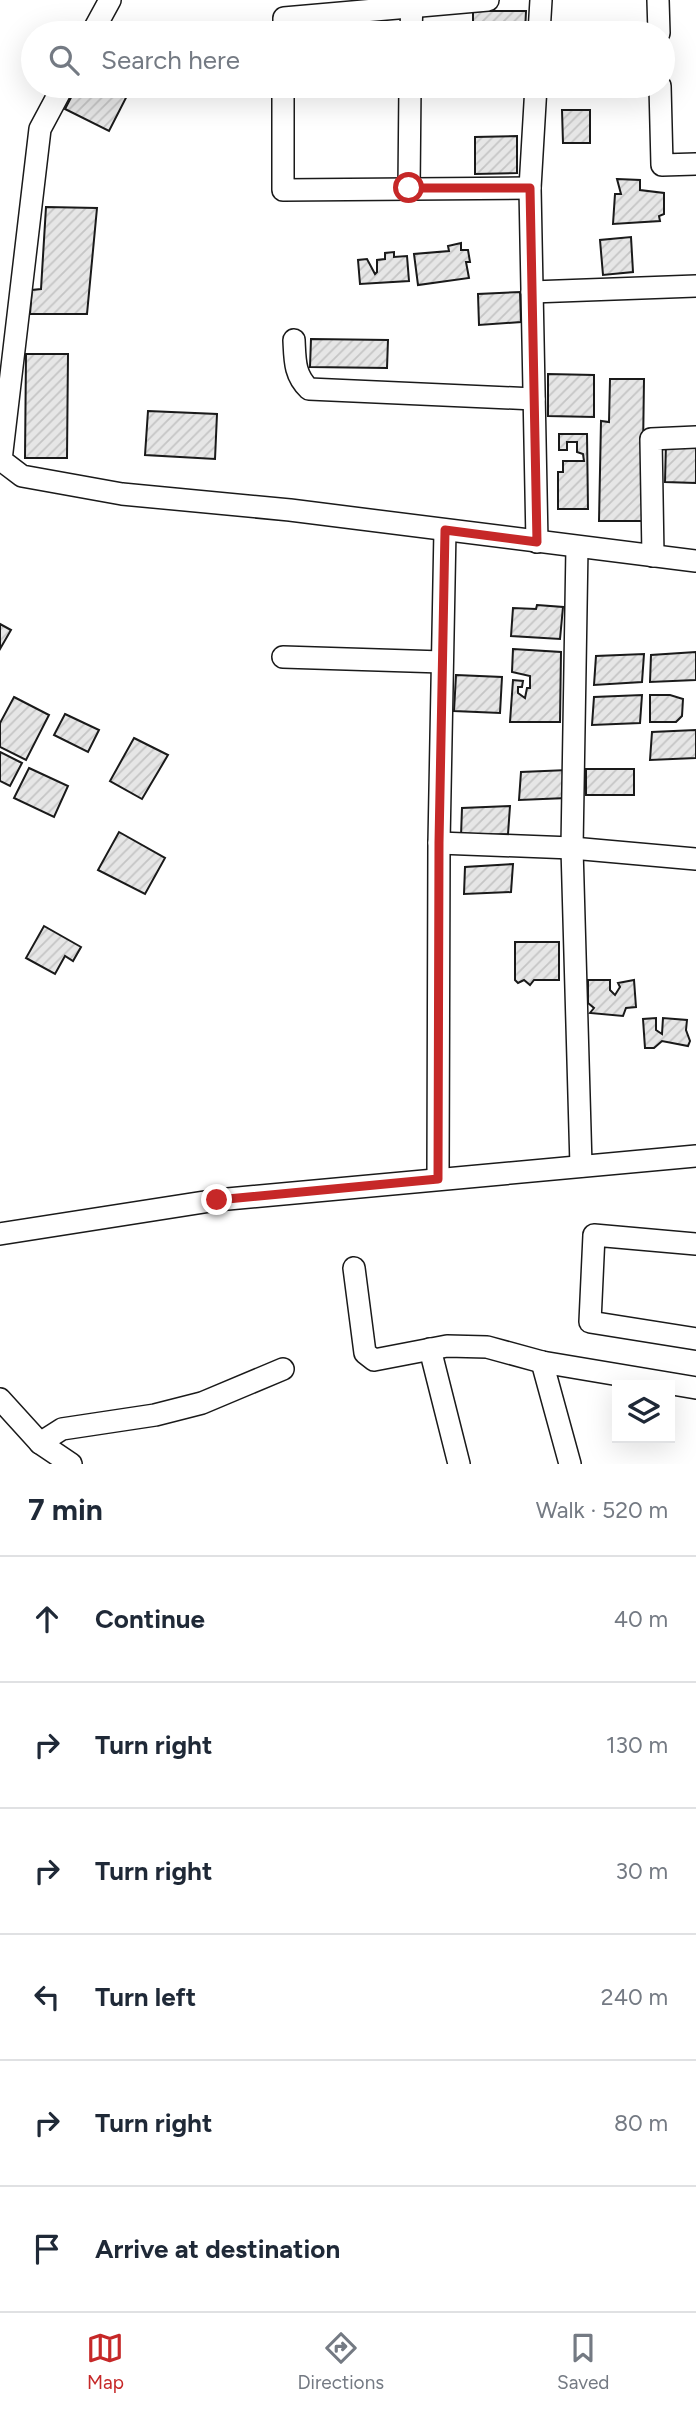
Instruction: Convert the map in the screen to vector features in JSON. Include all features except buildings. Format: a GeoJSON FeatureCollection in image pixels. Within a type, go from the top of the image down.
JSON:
{"type":"FeatureCollection","features":[{"type":"Feature","properties":{"kind":"street"},"geometry":{"type":"LineString","coordinates":[[99,21],[110,0]]}},
{"type":"Feature","properties":{"kind":"street"},"geometry":{"type":"LineString","coordinates":[[284,21],[284,18],[412,3],[488,0]]}},
{"type":"Feature","properties":{"kind":"street"},"geometry":{"type":"LineString","coordinates":[[540,21],[541,0]]}},
{"type":"Feature","properties":{"kind":"street"},"geometry":{"type":"LineString","coordinates":[[658,0],[659,21]]}},
{"type":"Feature","properties":{"kind":"street"},"geometry":{"type":"LineString","coordinates":[[411,21],[412,3]]}},
{"type":"Feature","properties":{"kind":"street"},"geometry":{"type":"LineString","coordinates":[[57,98],[40,129],[1,460],[22,476],[122,494],[289,510],[696,561]]}},
{"type":"Feature","properties":{"kind":"street"},"geometry":{"type":"LineString","coordinates":[[283,98],[283,190],[530,188]]}},
{"type":"Feature","properties":{"kind":"street"},"geometry":{"type":"LineString","coordinates":[[409,188],[410,98]]}},
{"type":"Feature","properties":{"kind":"street"},"geometry":{"type":"LineString","coordinates":[[535,98],[530,188],[537,542]]}},
{"type":"Feature","properties":{"kind":"street"},"geometry":{"type":"LineString","coordinates":[[660,98],[662,165],[696,164]]}},
{"type":"Feature","properties":{"kind":"street"},"geometry":{"type":"LineString","coordinates":[[532,292],[696,286]]}},
{"type":"Feature","properties":{"kind":"street"},"geometry":{"type":"LineString","coordinates":[[294,340],[296,369],[301,381],[309,388],[534,399]]}},
{"type":"Feature","properties":{"kind":"street"},"geometry":{"type":"LineString","coordinates":[[653,556],[651,439],[696,437]]}},
{"type":"Feature","properties":{"kind":"street"},"geometry":{"type":"LineString","coordinates":[[438,1179],[439,843],[445,530]]}},
{"type":"Feature","properties":{"kind":"street"},"geometry":{"type":"LineString","coordinates":[[578,547],[572,848],[581,1166]]}},
{"type":"Feature","properties":{"kind":"street"},"geometry":{"type":"LineString","coordinates":[[283,657],[442,662]]}},
{"type":"Feature","properties":{"kind":"street"},"geometry":{"type":"LineString","coordinates":[[439,843],[572,848],[696,859]]}},
{"type":"Feature","properties":{"kind":"street"},"geometry":{"type":"LineString","coordinates":[[0,1234],[217,1200],[696,1156]]}},
{"type":"Feature","properties":{"kind":"street"},"geometry":{"type":"LineString","coordinates":[[696,1244],[594,1235],[590,1322],[696,1339]]}},
{"type":"Feature","properties":{"kind":"street"},"geometry":{"type":"LineString","coordinates":[[354,1268],[365,1353],[374,1360],[447,1346],[486,1347],[542,1362],[696,1388]]}},
{"type":"Feature","properties":{"kind":"street"},"geometry":{"type":"LineString","coordinates":[[430,1349],[459,1464]]}},
{"type":"Feature","properties":{"kind":"street"},"geometry":{"type":"LineString","coordinates":[[542,1362],[570,1464]]}},
{"type":"Feature","properties":{"kind":"street"},"geometry":{"type":"LineString","coordinates":[[40,1443],[62,1429],[155,1415],[202,1403],[283,1369]]}},
{"type":"Feature","properties":{"kind":"street"},"geometry":{"type":"LineString","coordinates":[[0,1399],[40,1443],[71,1464]]}},
{"type":"Feature","properties":{"kind":"route"},"geometry":{"type":"LineString","coordinates":[[217,1200],[438,1179],[439,843],[445,530],[537,542],[530,188],[409,188]]}}]}
